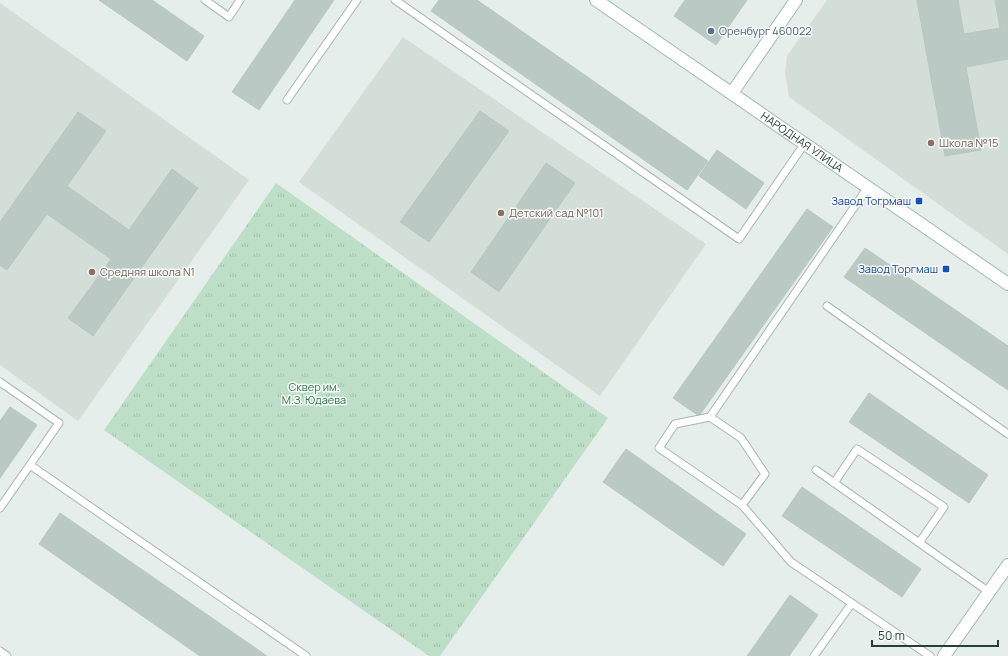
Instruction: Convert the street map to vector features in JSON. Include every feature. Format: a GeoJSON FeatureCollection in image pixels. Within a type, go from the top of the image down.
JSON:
{"type":"FeatureCollection","features":[{"type":"Feature","properties":{"kind":"street","name":"НАРОДНАЯ УЛИЦА"},"geometry":{"type":"LineString","coordinates":[[596,0],[1008,284]]}},
{"type":"Feature","properties":{"kind":"street"},"geometry":{"type":"LineString","coordinates":[[732,93],[796,0]]}},
{"type":"Feature","properties":{"kind":"street"},"geometry":{"type":"LineString","coordinates":[[944,656],[1008,565]]}},
{"type":"Feature","properties":{"kind":"lane"},"geometry":{"type":"LineString","coordinates":[[205,0],[229,17],[240,0]]}},
{"type":"Feature","properties":{"kind":"lane"},"geometry":{"type":"LineString","coordinates":[[287,100],[357,0]]}},
{"type":"Feature","properties":{"kind":"lane"},"geometry":{"type":"LineString","coordinates":[[395,0],[739,239],[805,143]]}},
{"type":"Feature","properties":{"kind":"lane"},"geometry":{"type":"LineString","coordinates":[[868,187],[710,417],[675,424],[659,448],[742,505],[791,562],[930,656]]}},
{"type":"Feature","properties":{"kind":"lane"},"geometry":{"type":"LineString","coordinates":[[827,306],[1008,434]]}},
{"type":"Feature","properties":{"kind":"lane"},"geometry":{"type":"LineString","coordinates":[[0,382],[59,423],[0,508]]}},
{"type":"Feature","properties":{"kind":"lane"},"geometry":{"type":"LineString","coordinates":[[710,417],[741,438],[765,474],[742,505]]}},
{"type":"Feature","properties":{"kind":"lane"},"geometry":{"type":"LineString","coordinates":[[834,484],[858,449],[944,507],[919,543]]}},
{"type":"Feature","properties":{"kind":"lane"},"geometry":{"type":"LineString","coordinates":[[30,465],[306,656]]}},
{"type":"Feature","properties":{"kind":"lane"},"geometry":{"type":"LineString","coordinates":[[816,470],[989,592]]}},
{"type":"Feature","properties":{"kind":"lane"},"geometry":{"type":"LineString","coordinates":[[814,656],[852,603]]}},
{"type":"Feature","properties":{"kind":"lane"},"geometry":{"type":"LineString","coordinates":[[0,651],[7,656]]}},
{"type":"Feature","properties":{"kind":"shaded area","name":"Школа №15"},"geometry":{"type":"Polygon","coordinates":[[[827,0],[1008,0],[1008,254],[789,97],[785,73],[787,56],[827,0]]]}},
{"type":"Feature","properties":{"kind":"shaded area","name":"Средняя школа N1"},"geometry":{"type":"Polygon","coordinates":[[[0,3],[249,180],[78,421],[0,365],[0,3]]]}},
{"type":"Feature","properties":{"kind":"shaded area","name":"Детский сад №101"},"geometry":{"type":"Polygon","coordinates":[[[403,37],[706,244],[600,396],[299,182],[403,37]]]}},
{"type":"Feature","properties":{"kind":"green space","name":"Сквер им. М.З. Юдаева"},"geometry":{"type":"Polygon","coordinates":[[[276,183],[608,418],[440,656],[429,656],[104,430],[276,183]]]}},
{"type":"Feature","properties":{"kind":"building"},"geometry":{"type":"Polygon","coordinates":[[[99,0],[152,0],[204,36],[187,61],[99,0]]]}},
{"type":"Feature","properties":{"kind":"building"},"geometry":{"type":"Polygon","coordinates":[[[295,0],[334,0],[259,110],[232,92],[295,0]]]}},
{"type":"Feature","properties":{"kind":"building"},"geometry":{"type":"Polygon","coordinates":[[[439,0],[477,0],[708,161],[687,190],[431,11],[439,0]]]}},
{"type":"Feature","properties":{"kind":"building","name":"Оренбург 460022"},"geometry":{"type":"Polygon","coordinates":[[[685,0],[747,0],[716,45],[674,16],[685,0]]]}},
{"type":"Feature","properties":{"kind":"building"},"geometry":{"type":"Polygon","coordinates":[[[917,0],[958,0],[964,34],[1000,28],[995,0],[1008,0],[1008,59],[966,67],[981,150],[945,156],[917,0]]]}},
{"type":"Feature","properties":{"kind":"building"},"geometry":{"type":"Polygon","coordinates":[[[480,111],[509,131],[429,242],[400,222],[480,111]]]}},
{"type":"Feature","properties":{"kind":"building"},"geometry":{"type":"Polygon","coordinates":[[[78,112],[106,131],[67,186],[129,230],[172,169],[198,188],[93,336],[68,318],[111,259],[47,214],[7,270],[0,265],[0,222],[78,112]]]}},
{"type":"Feature","properties":{"kind":"building"},"geometry":{"type":"Polygon","coordinates":[[[717,150],[764,183],[746,209],[699,176],[717,150]]]}},
{"type":"Feature","properties":{"kind":"building"},"geometry":{"type":"Polygon","coordinates":[[[546,163],[575,183],[499,292],[471,272],[546,163]]]}},
{"type":"Feature","properties":{"kind":"building"},"geometry":{"type":"Polygon","coordinates":[[[807,209],[833,227],[699,416],[673,398],[807,209]]]}},
{"type":"Feature","properties":{"kind":"building"},"geometry":{"type":"Polygon","coordinates":[[[865,248],[1008,346],[1008,390],[844,277],[865,248]]]}},
{"type":"Feature","properties":{"kind":"building"},"geometry":{"type":"Polygon","coordinates":[[[869,393],[988,475],[969,503],[849,422],[869,393]]]}},
{"type":"Feature","properties":{"kind":"building"},"geometry":{"type":"Polygon","coordinates":[[[10,407],[37,425],[0,478],[0,421],[10,407]]]}},
{"type":"Feature","properties":{"kind":"building"},"geometry":{"type":"Polygon","coordinates":[[[626,449],[746,534],[723,566],[603,482],[626,449]]]}},
{"type":"Feature","properties":{"kind":"building"},"geometry":{"type":"Polygon","coordinates":[[[802,487],[921,569],[902,597],[782,516],[802,487]]]}},
{"type":"Feature","properties":{"kind":"building"},"geometry":{"type":"Polygon","coordinates":[[[60,513],[267,656],[200,656],[39,544],[60,513]]]}},
{"type":"Feature","properties":{"kind":"building"},"geometry":{"type":"Polygon","coordinates":[[[790,595],[818,615],[789,656],[747,656],[790,595]]]}},
{"type":"Feature","properties":{"kind":"place","name":"Оренбург 460022"},"geometry":{"type":"Point","coordinates":[711,31]}},
{"type":"Feature","properties":{"kind":"place","name":"Школа №15"},"geometry":{"type":"Point","coordinates":[931,143]}},
{"type":"Feature","properties":{"kind":"place","name":"Завод Тогрмаш"},"geometry":{"type":"Point","coordinates":[919,201]}},
{"type":"Feature","properties":{"kind":"place","name":"Детский сад №101"},"geometry":{"type":"Point","coordinates":[501,213]}},
{"type":"Feature","properties":{"kind":"place","name":"Завод Торгмаш"},"geometry":{"type":"Point","coordinates":[946,269]}},
{"type":"Feature","properties":{"kind":"place","name":"Средняя школа N1"},"geometry":{"type":"Point","coordinates":[92,272]}}]}
